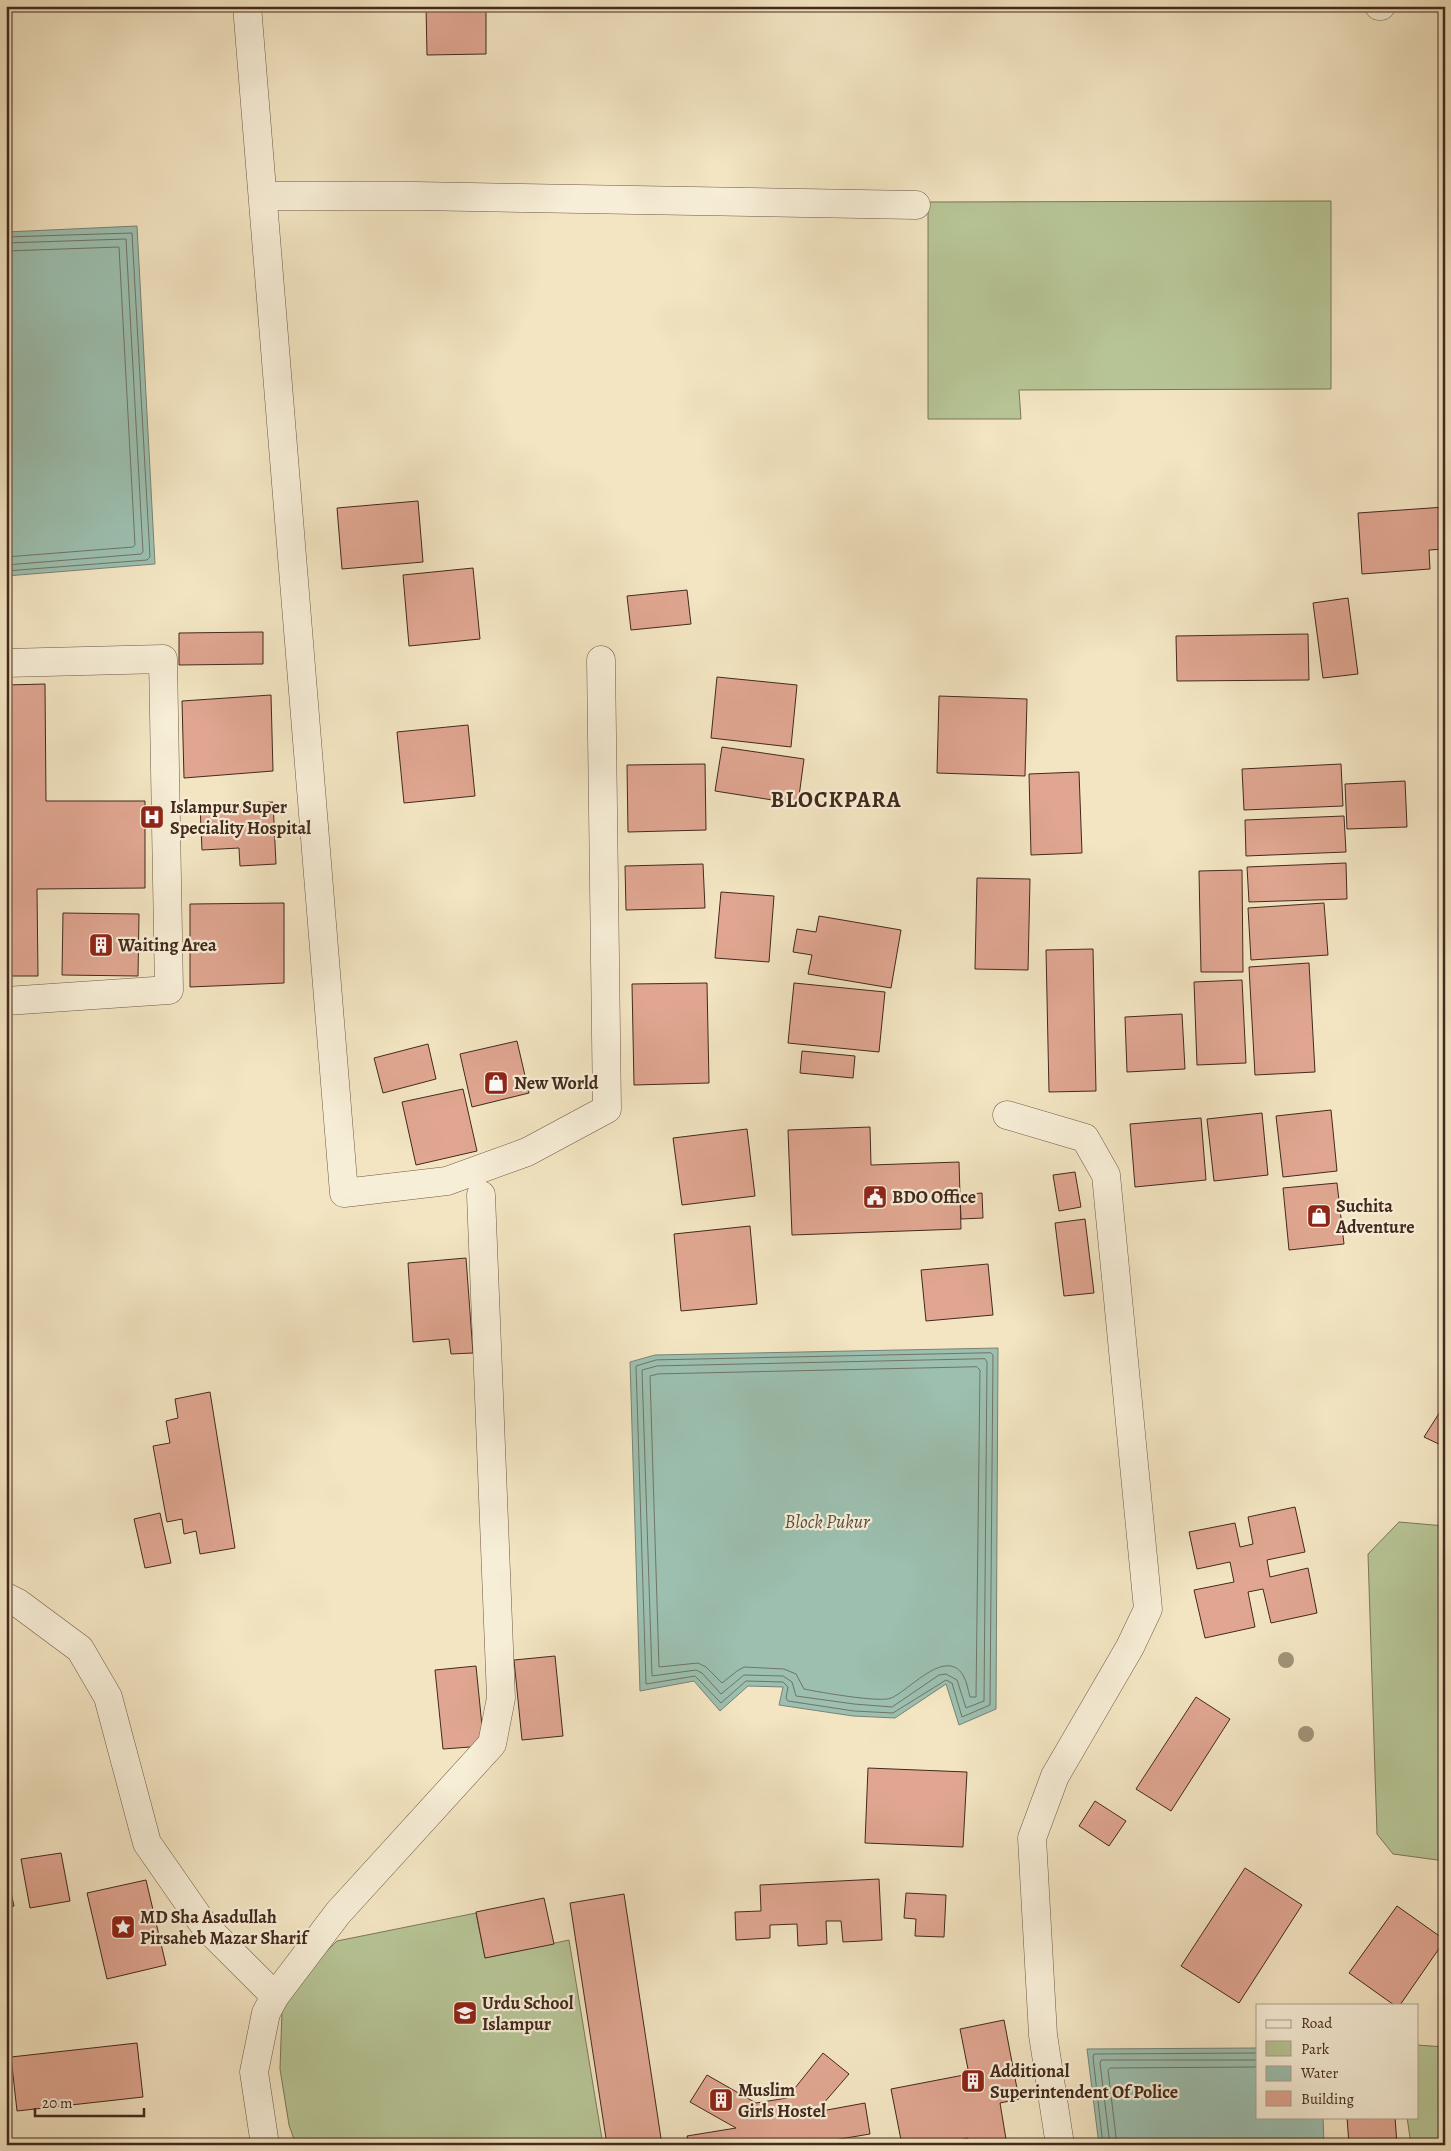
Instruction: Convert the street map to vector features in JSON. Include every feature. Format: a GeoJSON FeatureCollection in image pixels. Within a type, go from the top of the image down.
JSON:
{"type":"FeatureCollection","features":[{"type":"Feature","properties":{"kind":"street"},"geometry":{"type":"LineString","coordinates":[[247,6],[344,1193],[447,1181],[527,1152],[607,1109],[601,660]]}},
{"type":"Feature","properties":{"kind":"street"},"geometry":{"type":"LineString","coordinates":[[264,196],[416,196],[916,205]]}},
{"type":"Feature","properties":{"kind":"street"},"geometry":{"type":"LineString","coordinates":[[6,663],[163,660],[169,990],[6,1001]]}},
{"type":"Feature","properties":{"kind":"street"},"geometry":{"type":"LineString","coordinates":[[1007,1115],[1085,1138],[1106,1175],[1148,1609],[1130,1647],[1055,1776],[1032,1838],[1043,2035],[1060,2145]]}},
{"type":"Feature","properties":{"kind":"street"},"geometry":{"type":"LineString","coordinates":[[265,2145],[254,2072],[266,2013],[275,1996],[338,1913],[492,1744],[501,1698],[481,1194]]}},
{"type":"Feature","properties":{"kind":"street"},"geometry":{"type":"LineString","coordinates":[[6,1597],[18,1603],[80,1649],[108,1697],[147,1843],[204,1925],[275,1996]]}},
{"type":"Feature","properties":{"kind":"green space"},"geometry":{"type":"Polygon","coordinates":[[[1331,201],[1331,389],[1019,390],[1021,419],[928,419],[928,202],[1331,201]]]}},
{"type":"Feature","properties":{"kind":"green space"},"geometry":{"type":"Polygon","coordinates":[[[1399,1522],[1445,1526],[1445,1861],[1393,1854],[1377,1834],[1368,1554],[1399,1522]]]}},
{"type":"Feature","properties":{"kind":"green space","name":"Urdu School Islampur"},"geometry":{"type":"Polygon","coordinates":[[[476,1913],[485,1958],[569,1940],[603,2145],[296,2145],[289,2125],[280,2069],[282,2011],[301,1976],[337,1941],[476,1913]]]}},
{"type":"Feature","properties":{"kind":"green space"},"geometry":{"type":"Polygon","coordinates":[[[1418,2045],[1445,2047],[1445,2145],[1411,2145],[1407,2118],[1418,2118],[1418,2045]]]}},
{"type":"Feature","properties":{"kind":"water"},"geometry":{"type":"Polygon","coordinates":[[[137,226],[155,564],[6,576],[6,232],[137,226]]]}},
{"type":"Feature","properties":{"kind":"water","name":"Block Pukur"},"geometry":{"type":"Polygon","coordinates":[[[998,1348],[996,1709],[959,1725],[946,1684],[895,1718],[853,1716],[779,1705],[783,1687],[748,1686],[720,1711],[694,1681],[640,1691],[630,1362],[655,1355],[998,1348]]]}},
{"type":"Feature","properties":{"kind":"water"},"geometry":{"type":"Polygon","coordinates":[[[1256,2048],[1256,2118],[1323,2118],[1324,2145],[1099,2145],[1087,2049],[1256,2048]]]}},
{"type":"Feature","properties":{"kind":"building"},"geometry":{"type":"Polygon","coordinates":[[[426,6],[486,6],[486,54],[427,55],[426,6]]]}},
{"type":"Feature","properties":{"kind":"building"},"geometry":{"type":"Polygon","coordinates":[[[418,501],[423,562],[342,569],[337,508],[418,501]]]}},
{"type":"Feature","properties":{"kind":"building"},"geometry":{"type":"Polygon","coordinates":[[[1445,507],[1445,549],[1429,550],[1430,569],[1362,574],[1358,513],[1445,507]]]}},
{"type":"Feature","properties":{"kind":"building"},"geometry":{"type":"Polygon","coordinates":[[[473,568],[480,639],[409,646],[403,575],[473,568]]]}},
{"type":"Feature","properties":{"kind":"building"},"geometry":{"type":"Polygon","coordinates":[[[687,590],[691,624],[631,630],[627,596],[687,590]]]}},
{"type":"Feature","properties":{"kind":"building"},"geometry":{"type":"Polygon","coordinates":[[[1348,598],[1358,674],[1323,678],[1313,603],[1348,598]]]}},
{"type":"Feature","properties":{"kind":"building"},"geometry":{"type":"Polygon","coordinates":[[[263,632],[263,664],[179,665],[179,633],[263,632]]]}},
{"type":"Feature","properties":{"kind":"building"},"geometry":{"type":"Polygon","coordinates":[[[1308,634],[1309,680],[1177,681],[1176,636],[1308,634]]]}},
{"type":"Feature","properties":{"kind":"building"},"geometry":{"type":"Polygon","coordinates":[[[717,677],[797,685],[791,747],[711,738],[717,677]]]}},
{"type":"Feature","properties":{"kind":"building"},"geometry":{"type":"Polygon","coordinates":[[[45,684],[46,801],[145,801],[145,888],[37,889],[38,976],[6,976],[6,685],[45,684]]]}},
{"type":"Feature","properties":{"kind":"building"},"geometry":{"type":"Polygon","coordinates":[[[271,695],[273,771],[184,778],[182,701],[271,695]]]}},
{"type":"Feature","properties":{"kind":"building"},"geometry":{"type":"Polygon","coordinates":[[[939,696],[1027,699],[1025,776],[937,773],[939,696]]]}},
{"type":"Feature","properties":{"kind":"building"},"geometry":{"type":"Polygon","coordinates":[[[468,725],[475,796],[404,803],[397,732],[468,725]]]}},
{"type":"Feature","properties":{"kind":"building"},"geometry":{"type":"Polygon","coordinates":[[[722,747],[804,759],[798,804],[715,791],[722,747]]]}},
{"type":"Feature","properties":{"kind":"building"},"geometry":{"type":"Polygon","coordinates":[[[705,764],[706,830],[628,832],[627,765],[705,764]]]}},
{"type":"Feature","properties":{"kind":"building"},"geometry":{"type":"Polygon","coordinates":[[[1341,764],[1343,806],[1244,810],[1242,769],[1341,764]]]}},
{"type":"Feature","properties":{"kind":"building"},"geometry":{"type":"Polygon","coordinates":[[[1079,772],[1082,853],[1031,855],[1029,774],[1079,772]]]}},
{"type":"Feature","properties":{"kind":"building"},"geometry":{"type":"Polygon","coordinates":[[[1405,781],[1407,827],[1347,829],[1345,784],[1405,781]]]}},
{"type":"Feature","properties":{"kind":"building"},"geometry":{"type":"Polygon","coordinates":[[[273,802],[276,864],[240,866],[239,848],[202,850],[200,806],[273,802]]]}},
{"type":"Feature","properties":{"kind":"building"},"geometry":{"type":"Polygon","coordinates":[[[1344,816],[1346,852],[1246,856],[1245,820],[1344,816]]]}},
{"type":"Feature","properties":{"kind":"building"},"geometry":{"type":"Polygon","coordinates":[[[1346,863],[1347,899],[1249,902],[1247,867],[1346,863]]]}},
{"type":"Feature","properties":{"kind":"building"},"geometry":{"type":"Polygon","coordinates":[[[703,864],[705,908],[626,910],[625,866],[703,864]]]}},
{"type":"Feature","properties":{"kind":"building"},"geometry":{"type":"Polygon","coordinates":[[[1242,870],[1243,972],[1201,972],[1199,871],[1242,870]]]}},
{"type":"Feature","properties":{"kind":"building"},"geometry":{"type":"Polygon","coordinates":[[[977,878],[1030,879],[1028,970],[975,969],[977,878]]]}},
{"type":"Feature","properties":{"kind":"building"},"geometry":{"type":"Polygon","coordinates":[[[721,892],[774,896],[769,962],[715,958],[721,892]]]}},
{"type":"Feature","properties":{"kind":"building"},"geometry":{"type":"Polygon","coordinates":[[[284,903],[284,983],[190,987],[190,904],[284,903]]]}},
{"type":"Feature","properties":{"kind":"building"},"geometry":{"type":"Polygon","coordinates":[[[1324,903],[1328,955],[1251,960],[1248,908],[1324,903]]]}},
{"type":"Feature","properties":{"kind":"building","name":"Waiting Area"},"geometry":{"type":"Polygon","coordinates":[[[63,913],[139,914],[138,976],[62,975],[63,913]]]}},
{"type":"Feature","properties":{"kind":"building"},"geometry":{"type":"Polygon","coordinates":[[[819,916],[901,930],[891,988],[808,974],[812,955],[793,952],[797,929],[816,932],[819,916]]]}},
{"type":"Feature","properties":{"kind":"building"},"geometry":{"type":"Polygon","coordinates":[[[1093,949],[1096,1091],[1049,1092],[1046,950],[1093,949]]]}},
{"type":"Feature","properties":{"kind":"building"},"geometry":{"type":"Polygon","coordinates":[[[1309,963],[1315,1072],[1255,1075],[1249,967],[1309,963]]]}},
{"type":"Feature","properties":{"kind":"building"},"geometry":{"type":"Polygon","coordinates":[[[1242,980],[1246,1063],[1197,1065],[1194,982],[1242,980]]]}},
{"type":"Feature","properties":{"kind":"building"},"geometry":{"type":"Polygon","coordinates":[[[707,983],[709,1083],[634,1085],[632,984],[707,983]]]}},
{"type":"Feature","properties":{"kind":"building"},"geometry":{"type":"Polygon","coordinates":[[[794,983],[885,992],[879,1052],[788,1043],[794,983]]]}},
{"type":"Feature","properties":{"kind":"building"},"geometry":{"type":"Polygon","coordinates":[[[1182,1014],[1185,1069],[1127,1072],[1125,1017],[1182,1014]]]}},
{"type":"Feature","properties":{"kind":"building"},"geometry":{"type":"Polygon","coordinates":[[[517,1041],[529,1093],[472,1107],[460,1054],[517,1041]]]}},
{"type":"Feature","properties":{"kind":"building"},"geometry":{"type":"Polygon","coordinates":[[[428,1044],[436,1079],[383,1093],[374,1058],[428,1044]]]}},
{"type":"Feature","properties":{"kind":"building"},"geometry":{"type":"Polygon","coordinates":[[[802,1051],[855,1056],[853,1078],[800,1073],[802,1051]]]}},
{"type":"Feature","properties":{"kind":"building"},"geometry":{"type":"Polygon","coordinates":[[[463,1089],[477,1151],[416,1165],[402,1102],[463,1089]]]}},
{"type":"Feature","properties":{"kind":"building"},"geometry":{"type":"Polygon","coordinates":[[[1331,1110],[1337,1171],[1283,1177],[1276,1116],[1331,1110]]]}},
{"type":"Feature","properties":{"kind":"building"},"geometry":{"type":"Polygon","coordinates":[[[1262,1113],[1268,1175],[1214,1181],[1207,1119],[1262,1113]]]}},
{"type":"Feature","properties":{"kind":"building"},"geometry":{"type":"Polygon","coordinates":[[[1201,1118],[1206,1180],[1135,1187],[1130,1124],[1201,1118]]]}},
{"type":"Feature","properties":{"kind":"building","name":"BDO Office"},"geometry":{"type":"Polygon","coordinates":[[[870,1127],[871,1165],[959,1162],[961,1229],[792,1235],[788,1130],[870,1127]]]}},
{"type":"Feature","properties":{"kind":"building"},"geometry":{"type":"Polygon","coordinates":[[[747,1129],[755,1196],[682,1205],[673,1138],[747,1129]]]}},
{"type":"Feature","properties":{"kind":"building"},"geometry":{"type":"Polygon","coordinates":[[[1075,1172],[1081,1207],[1059,1211],[1053,1175],[1075,1172]]]}},
{"type":"Feature","properties":{"kind":"building"},"geometry":{"type":"Polygon","coordinates":[[[1337,1183],[1344,1244],[1289,1250],[1283,1188],[1337,1183]]]}},
{"type":"Feature","properties":{"kind":"building"},"geometry":{"type":"Polygon","coordinates":[[[982,1193],[983,1218],[961,1219],[960,1195],[982,1193]]]}},
{"type":"Feature","properties":{"kind":"building"},"geometry":{"type":"Polygon","coordinates":[[[1085,1219],[1094,1293],[1064,1296],[1055,1223],[1085,1219]]]}},
{"type":"Feature","properties":{"kind":"building"},"geometry":{"type":"Polygon","coordinates":[[[750,1226],[757,1304],[681,1311],[674,1234],[750,1226]]]}},
{"type":"Feature","properties":{"kind":"building"},"geometry":{"type":"Polygon","coordinates":[[[466,1258],[473,1353],[451,1354],[449,1339],[413,1342],[408,1263],[466,1258]]]}},
{"type":"Feature","properties":{"kind":"building"},"geometry":{"type":"Polygon","coordinates":[[[988,1264],[993,1315],[926,1321],[921,1270],[988,1264]]]}},
{"type":"Feature","properties":{"kind":"building"},"geometry":{"type":"Polygon","coordinates":[[[210,1392],[235,1548],[200,1554],[196,1531],[184,1534],[182,1519],[167,1522],[153,1446],[170,1443],[166,1421],[178,1418],[175,1399],[210,1392]]]}},
{"type":"Feature","properties":{"kind":"building"},"geometry":{"type":"Polygon","coordinates":[[[1445,1404],[1445,1447],[1424,1437],[1445,1404]]]}},
{"type":"Feature","properties":{"kind":"building"},"geometry":{"type":"Polygon","coordinates":[[[1295,1507],[1305,1552],[1267,1560],[1270,1577],[1308,1568],[1317,1613],[1271,1623],[1263,1589],[1248,1592],[1255,1627],[1205,1638],[1194,1590],[1234,1582],[1230,1562],[1197,1569],[1189,1532],[1235,1523],[1240,1547],[1253,1544],[1248,1517],[1295,1507]]]}},
{"type":"Feature","properties":{"kind":"building"},"geometry":{"type":"Polygon","coordinates":[[[160,1513],[171,1563],[145,1568],[134,1519],[160,1513]]]}},
{"type":"Feature","properties":{"kind":"building"},"geometry":{"type":"Polygon","coordinates":[[[555,1656],[563,1736],[522,1740],[514,1660],[555,1656]]]}},
{"type":"Feature","properties":{"kind":"building"},"geometry":{"type":"Polygon","coordinates":[[[476,1666],[484,1746],[443,1749],[435,1670],[476,1666]]]}},
{"type":"Feature","properties":{"kind":"building"},"geometry":{"type":"Polygon","coordinates":[[[1196,1697],[1230,1719],[1171,1811],[1136,1789],[1196,1697]]]}},
{"type":"Feature","properties":{"kind":"building"},"geometry":{"type":"Polygon","coordinates":[[[868,1768],[967,1772],[963,1847],[865,1843],[868,1768]]]}},
{"type":"Feature","properties":{"kind":"building"},"geometry":{"type":"Polygon","coordinates":[[[1095,1801],[1126,1821],[1109,1846],[1079,1826],[1095,1801]]]}},
{"type":"Feature","properties":{"kind":"building"},"geometry":{"type":"Polygon","coordinates":[[[61,1853],[70,1901],[30,1908],[21,1859],[61,1853]]]}},
{"type":"Feature","properties":{"kind":"building"},"geometry":{"type":"Polygon","coordinates":[[[1245,1868],[1302,1905],[1239,2003],[1181,1966],[1245,1868]]]}},
{"type":"Feature","properties":{"kind":"building"},"geometry":{"type":"Polygon","coordinates":[[[6,1871],[14,1906],[6,1908],[6,1871]]]}},
{"type":"Feature","properties":{"kind":"building"},"geometry":{"type":"Polygon","coordinates":[[[879,1879],[882,1940],[843,1942],[841,1921],[826,1921],[827,1944],[798,1946],[797,1924],[770,1925],[770,1938],[736,1940],[735,1912],[761,1911],[760,1885],[879,1879]]]}},
{"type":"Feature","properties":{"kind":"building"},"geometry":{"type":"Polygon","coordinates":[[[146,1880],[166,1965],[107,1979],[87,1893],[146,1880]]]}},
{"type":"Feature","properties":{"kind":"building"},"geometry":{"type":"Polygon","coordinates":[[[906,1893],[946,1895],[944,1937],[915,1936],[916,1919],[904,1918],[906,1893]]]}},
{"type":"Feature","properties":{"kind":"building"},"geometry":{"type":"Polygon","coordinates":[[[624,1894],[662,2145],[607,2145],[570,1903],[624,1894]]]}},
{"type":"Feature","properties":{"kind":"building"},"geometry":{"type":"Polygon","coordinates":[[[544,1898],[554,1944],[485,1958],[476,1912],[544,1898]]]}},
{"type":"Feature","properties":{"kind":"building"},"geometry":{"type":"Polygon","coordinates":[[[1397,1906],[1445,1940],[1401,2004],[1393,2004],[1349,1973],[1397,1906]]]}},
{"type":"Feature","properties":{"kind":"building","name":"Additional Superintendent Of Police"},"geometry":{"type":"Polygon","coordinates":[[[1004,2020],[1019,2099],[1000,2103],[1007,2145],[969,2145],[968,2138],[937,2145],[902,2145],[891,2089],[969,2074],[960,2029],[1004,2020]]]}},
{"type":"Feature","properties":{"kind":"building"},"geometry":{"type":"Polygon","coordinates":[[[137,2043],[143,2097],[17,2111],[11,2057],[137,2043]]]}},
{"type":"Feature","properties":{"kind":"building","name":"Muslim Girls Hostel"},"geometry":{"type":"Polygon","coordinates":[[[823,2053],[849,2074],[816,2112],[865,2103],[870,2134],[822,2142],[825,2145],[689,2145],[687,2136],[736,2128],[690,2102],[707,2075],[756,2103],[787,2098],[823,2053]]]}},
{"type":"Feature","properties":{"kind":"building"},"geometry":{"type":"Polygon","coordinates":[[[1347,2118],[1395,2118],[1397,2145],[1349,2145],[1347,2118]]]}},
{"type":"Feature","properties":{"kind":"place","name":"Islampur Super Speciality Hospital"},"geometry":{"type":"Point","coordinates":[152,817]}},
{"type":"Feature","properties":{"kind":"place","name":"Waiting Area"},"geometry":{"type":"Point","coordinates":[101,945]}},
{"type":"Feature","properties":{"kind":"place","name":"New World"},"geometry":{"type":"Point","coordinates":[496,1083]}},
{"type":"Feature","properties":{"kind":"place","name":"BDO Office"},"geometry":{"type":"Point","coordinates":[875,1197]}},
{"type":"Feature","properties":{"kind":"place","name":"Suchita Adventure"},"geometry":{"type":"Point","coordinates":[1319,1216]}},
{"type":"Feature","properties":{"kind":"place","name":"MD Sha Asadullah Pirsaheb Mazar Sharif"},"geometry":{"type":"Point","coordinates":[123,1927]}},
{"type":"Feature","properties":{"kind":"place","name":"Urdu School Islampur"},"geometry":{"type":"Point","coordinates":[465,2013]}},
{"type":"Feature","properties":{"kind":"place","name":"Additional Superintendent Of Police"},"geometry":{"type":"Point","coordinates":[973,2081]}},
{"type":"Feature","properties":{"kind":"place","name":"Muslim Girls Hostel"},"geometry":{"type":"Point","coordinates":[721,2100]}},
{"type":"Feature","properties":{"kind":"district","name":"BLOCKPARA"},"geometry":{"type":"Point","coordinates":[836,800]}}]}
